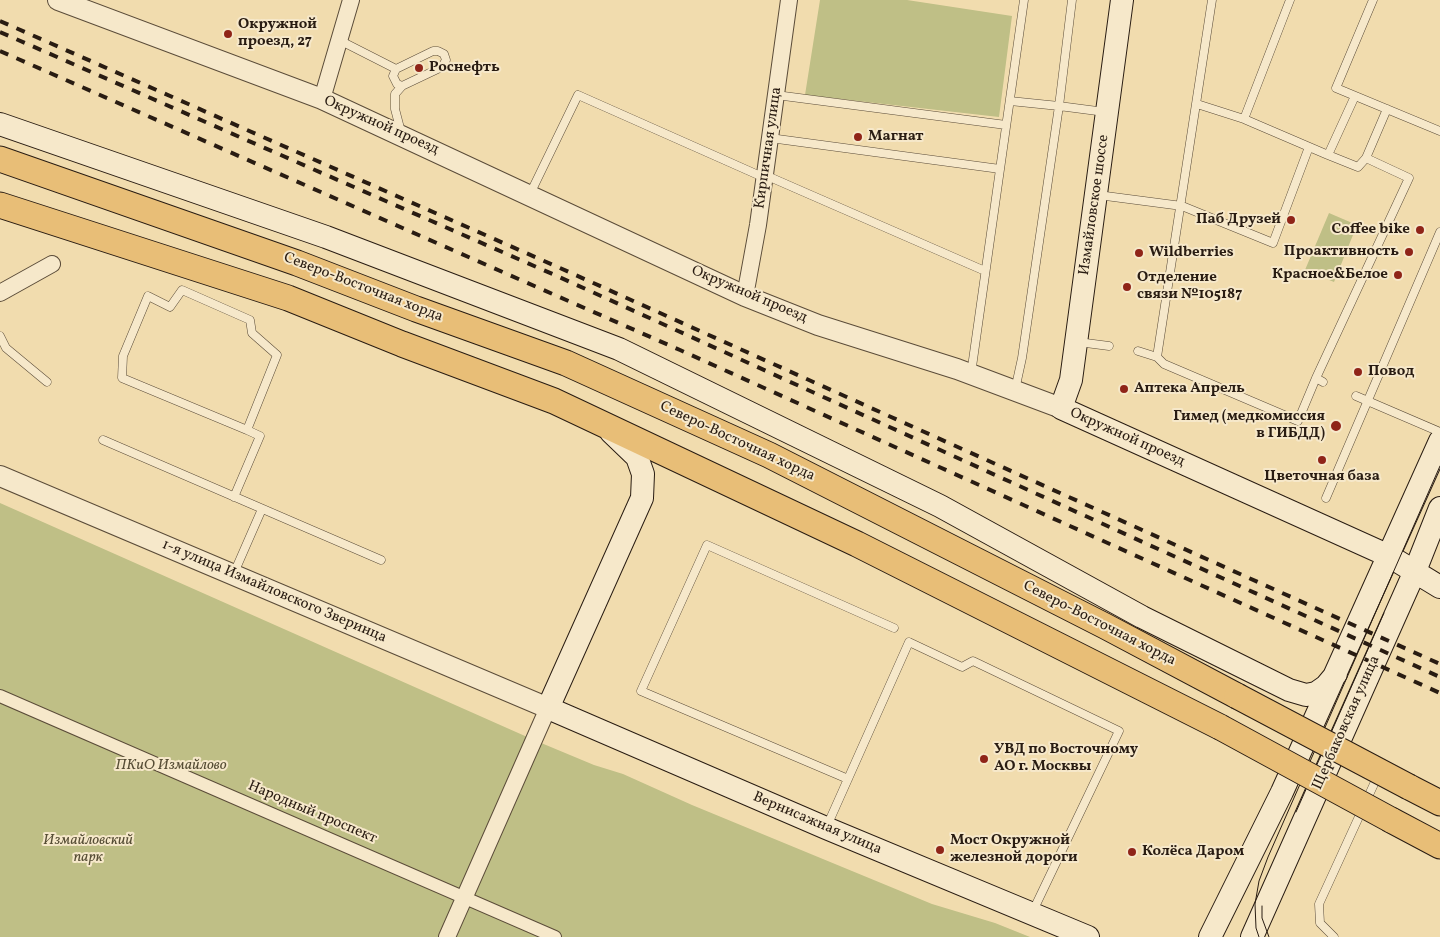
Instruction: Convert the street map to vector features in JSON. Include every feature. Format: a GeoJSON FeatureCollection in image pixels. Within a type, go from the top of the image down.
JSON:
{"type":"FeatureCollection","features":[{"type":"Feature","properties":{"kind":"main road","name":"Измайловское шоссе"},"geometry":{"type":"LineString","coordinates":[[1061,408],[1071,380],[1122,0]]}},
{"type":"Feature","properties":{"kind":"main road"},"geometry":{"type":"LineString","coordinates":[[0,124],[326,237],[619,349],[940,506],[1142,617],[1289,690],[1306,695],[1316,693],[1326,686],[1336,674]]}},
{"type":"Feature","properties":{"kind":"main road","name":"Северо-Восточная хорда"},"geometry":{"type":"LineString","coordinates":[[0,159],[297,263],[416,309],[566,363],[769,455],[1105,626],[1440,804]]}},
{"type":"Feature","properties":{"kind":"main road"},"geometry":{"type":"LineString","coordinates":[[0,205],[288,298],[595,419],[857,544],[1220,727],[1440,846]]}},
{"type":"Feature","properties":{"kind":"main road","name":"Окружной проезд"},"geometry":{"type":"LineString","coordinates":[[1061,408],[1389,556],[1440,587]]}},
{"type":"Feature","properties":{"kind":"main road"},"geometry":{"type":"LineString","coordinates":[[548,708],[642,498],[643,474],[638,457],[595,419]]}},
{"type":"Feature","properties":{"kind":"main road","name":"Щербаковская улица"},"geometry":{"type":"LineString","coordinates":[[1210,937],[1282,792],[1440,440]]}},
{"type":"Feature","properties":{"kind":"main road","name":"Щербаковская улица"},"geometry":{"type":"LineString","coordinates":[[1252,937],[1415,571],[1440,508]]}},
{"type":"Feature","properties":{"kind":"main road","name":"Вернисажная улица"},"geometry":{"type":"LineString","coordinates":[[548,708],[1031,915],[1088,937]]}},
{"type":"Feature","properties":{"kind":"street","name":"Окружной проезд"},"geometry":{"type":"LineString","coordinates":[[58,0],[401,134],[529,196],[746,296],[818,325],[971,374],[1061,408]]}},
{"type":"Feature","properties":{"kind":"street"},"geometry":{"type":"LineString","coordinates":[[320,103],[351,0]]}},
{"type":"Feature","properties":{"kind":"street","name":"Кирпичная улица"},"geometry":{"type":"LineString","coordinates":[[746,296],[765,176],[789,0]]}},
{"type":"Feature","properties":{"kind":"street"},"geometry":{"type":"LineString","coordinates":[[0,293],[52,264]]}},
{"type":"Feature","properties":{"kind":"street","name":"1-я улица Измайловского Зверинца"},"geometry":{"type":"LineString","coordinates":[[0,476],[548,708]]}},
{"type":"Feature","properties":{"kind":"street","name":"Народный проспект"},"geometry":{"type":"LineString","coordinates":[[0,696],[555,937]]}},
{"type":"Feature","properties":{"kind":"street"},"geometry":{"type":"LineString","coordinates":[[447,937],[548,708]]}},
{"type":"Feature","properties":{"kind":"lane"},"geometry":{"type":"LineString","coordinates":[[971,374],[1024,0]]}},
{"type":"Feature","properties":{"kind":"lane"},"geometry":{"type":"LineString","coordinates":[[1015,390],[1024,349],[1059,106],[1072,0]]}},
{"type":"Feature","properties":{"kind":"lane"},"geometry":{"type":"LineString","coordinates":[[1157,357],[1182,206],[1212,0]]}},
{"type":"Feature","properties":{"kind":"lane"},"geometry":{"type":"LineString","coordinates":[[1244,119],[1290,0]]}},
{"type":"Feature","properties":{"kind":"lane"},"geometry":{"type":"LineString","coordinates":[[1373,0],[1336,88],[1440,131]]}},
{"type":"Feature","properties":{"kind":"lane"},"geometry":{"type":"LineString","coordinates":[[339,40],[396,68]]}},
{"type":"Feature","properties":{"kind":"lane"},"geometry":{"type":"LineString","coordinates":[[401,134],[395,94],[402,86],[442,67],[446,60],[444,54],[438,50],[433,51],[396,68],[393,76],[397,84],[402,86]]}},
{"type":"Feature","properties":{"kind":"lane"},"geometry":{"type":"LineString","coordinates":[[529,196],[578,95],[986,271]]}},
{"type":"Feature","properties":{"kind":"lane"},"geometry":{"type":"LineString","coordinates":[[776,95],[1006,125]]}},
{"type":"Feature","properties":{"kind":"lane"},"geometry":{"type":"LineString","coordinates":[[1328,155],[1355,96]]}},
{"type":"Feature","properties":{"kind":"lane"},"geometry":{"type":"LineString","coordinates":[[1010,101],[1107,112]]}},
{"type":"Feature","properties":{"kind":"lane"},"geometry":{"type":"LineString","coordinates":[[1197,104],[1244,119],[1358,167],[1366,158],[1387,109]]}},
{"type":"Feature","properties":{"kind":"lane"},"geometry":{"type":"LineString","coordinates":[[770,138],[1000,169]]}},
{"type":"Feature","properties":{"kind":"lane"},"geometry":{"type":"LineString","coordinates":[[1096,195],[1182,206],[1273,243],[1309,147]]}},
{"type":"Feature","properties":{"kind":"lane"},"geometry":{"type":"LineString","coordinates":[[1138,351],[1157,357],[1164,364],[1298,421],[1319,380],[1409,178],[1366,158]]}},
{"type":"Feature","properties":{"kind":"lane"},"geometry":{"type":"LineString","coordinates":[[1326,498],[1440,232]]}},
{"type":"Feature","properties":{"kind":"lane"},"geometry":{"type":"LineString","coordinates":[[234,496],[260,436],[122,378],[124,356],[148,296],[170,306],[182,290],[250,320],[252,333],[277,354],[247,430]]}},
{"type":"Feature","properties":{"kind":"lane"},"geometry":{"type":"LineString","coordinates":[[0,336],[6,348],[47,382]]}},
{"type":"Feature","properties":{"kind":"lane"},"geometry":{"type":"LineString","coordinates":[[1076,342],[1109,346]]}},
{"type":"Feature","properties":{"kind":"lane"},"geometry":{"type":"LineString","coordinates":[[1356,396],[1440,432]]}},
{"type":"Feature","properties":{"kind":"lane"},"geometry":{"type":"LineString","coordinates":[[103,440],[381,560]]}},
{"type":"Feature","properties":{"kind":"lane"},"geometry":{"type":"LineString","coordinates":[[234,575],[262,509]]}},
{"type":"Feature","properties":{"kind":"lane"},"geometry":{"type":"LineString","coordinates":[[848,779],[641,691],[707,545],[894,628]]}},
{"type":"Feature","properties":{"kind":"lane"},"geometry":{"type":"LineString","coordinates":[[826,828],[909,642],[962,667],[973,661],[1119,731],[1031,915]]}},
{"type":"Feature","properties":{"kind":"lane"},"geometry":{"type":"LineString","coordinates":[[1334,937],[1320,923],[1319,904],[1385,760]]}},
{"type":"Feature","properties":{"kind":"green space"},"geometry":{"type":"Polygon","coordinates":[[[820,0],[907,0],[1012,16],[999,117],[805,95],[820,0]]]}},
{"type":"Feature","properties":{"kind":"green space"},"geometry":{"type":"Polygon","coordinates":[[[1329,213],[1357,225],[1334,282],[1305,270],[1329,213]]]}},
{"type":"Feature","properties":{"kind":"green space","name":"ПКиО Измайлово"},"geometry":{"type":"Polygon","coordinates":[[[0,503],[534,740],[594,765],[623,774],[692,805],[932,904],[995,923],[1030,937],[0,937],[0,503]]]}},
{"type":"Feature","properties":{"kind":"tram line"},"geometry":{"type":"LineString","coordinates":[[1259,937],[1256,928],[1255,904],[1259,881],[1268,857],[1440,466]]}},
{"type":"Feature","properties":{"kind":"tram line"},"geometry":{"type":"LineString","coordinates":[[1296,812],[1384,613]]}},
{"type":"Feature","properties":{"kind":"tram line"},"geometry":{"type":"LineString","coordinates":[[1262,906],[1262,918],[1269,937]]}},
{"type":"Feature","properties":{"kind":"railway"},"geometry":{"type":"LineString","coordinates":[[0,21],[560,268],[1440,664]]}},
{"type":"Feature","properties":{"kind":"railway"},"geometry":{"type":"LineString","coordinates":[[0,32],[557,276],[1440,677]]}},
{"type":"Feature","properties":{"kind":"railway"},"geometry":{"type":"LineString","coordinates":[[0,51],[680,350],[1440,693]]}},
{"type":"Feature","properties":{"kind":"place","name":"Окружной проезд, 27"},"geometry":{"type":"Point","coordinates":[228,34]}},
{"type":"Feature","properties":{"kind":"place","name":"Роснефть"},"geometry":{"type":"Point","coordinates":[419,68]}},
{"type":"Feature","properties":{"kind":"place","name":"Магнат"},"geometry":{"type":"Point","coordinates":[858,137]}},
{"type":"Feature","properties":{"kind":"place","name":"Паб Друзей"},"geometry":{"type":"Point","coordinates":[1291,220]}},
{"type":"Feature","properties":{"kind":"place","name":"Coffee bike"},"geometry":{"type":"Point","coordinates":[1420,230]}},
{"type":"Feature","properties":{"kind":"place","name":"Проактивность"},"geometry":{"type":"Point","coordinates":[1409,252]}},
{"type":"Feature","properties":{"kind":"place","name":"Wildberries"},"geometry":{"type":"Point","coordinates":[1139,253]}},
{"type":"Feature","properties":{"kind":"place","name":"Красное&Белое"},"geometry":{"type":"Point","coordinates":[1398,275]}},
{"type":"Feature","properties":{"kind":"place","name":"Отделение связи №105187"},"geometry":{"type":"Point","coordinates":[1127,287]}},
{"type":"Feature","properties":{"kind":"place","name":"Повод"},"geometry":{"type":"Point","coordinates":[1358,372]}},
{"type":"Feature","properties":{"kind":"place","name":"Аптека Апрель"},"geometry":{"type":"Point","coordinates":[1124,389]}},
{"type":"Feature","properties":{"kind":"place","name":"Гимед (медкомиссия в ГИБДД)"},"geometry":{"type":"Point","coordinates":[1336,426]}},
{"type":"Feature","properties":{"kind":"place","name":"Цветочная база"},"geometry":{"type":"Point","coordinates":[1322,460]}},
{"type":"Feature","properties":{"kind":"place","name":"УВД по Восточному АО г. Москвы"},"geometry":{"type":"Point","coordinates":[984,759]}},
{"type":"Feature","properties":{"kind":"place","name":"Мост Окружной железной дороги"},"geometry":{"type":"Point","coordinates":[940,850]}},
{"type":"Feature","properties":{"kind":"place","name":"Колёса Даром"},"geometry":{"type":"Point","coordinates":[1132,852]}},
{"type":"Feature","properties":{"kind":"park label","name":"Измайловский парк"},"geometry":{"type":"Point","coordinates":[88,850]}}]}
